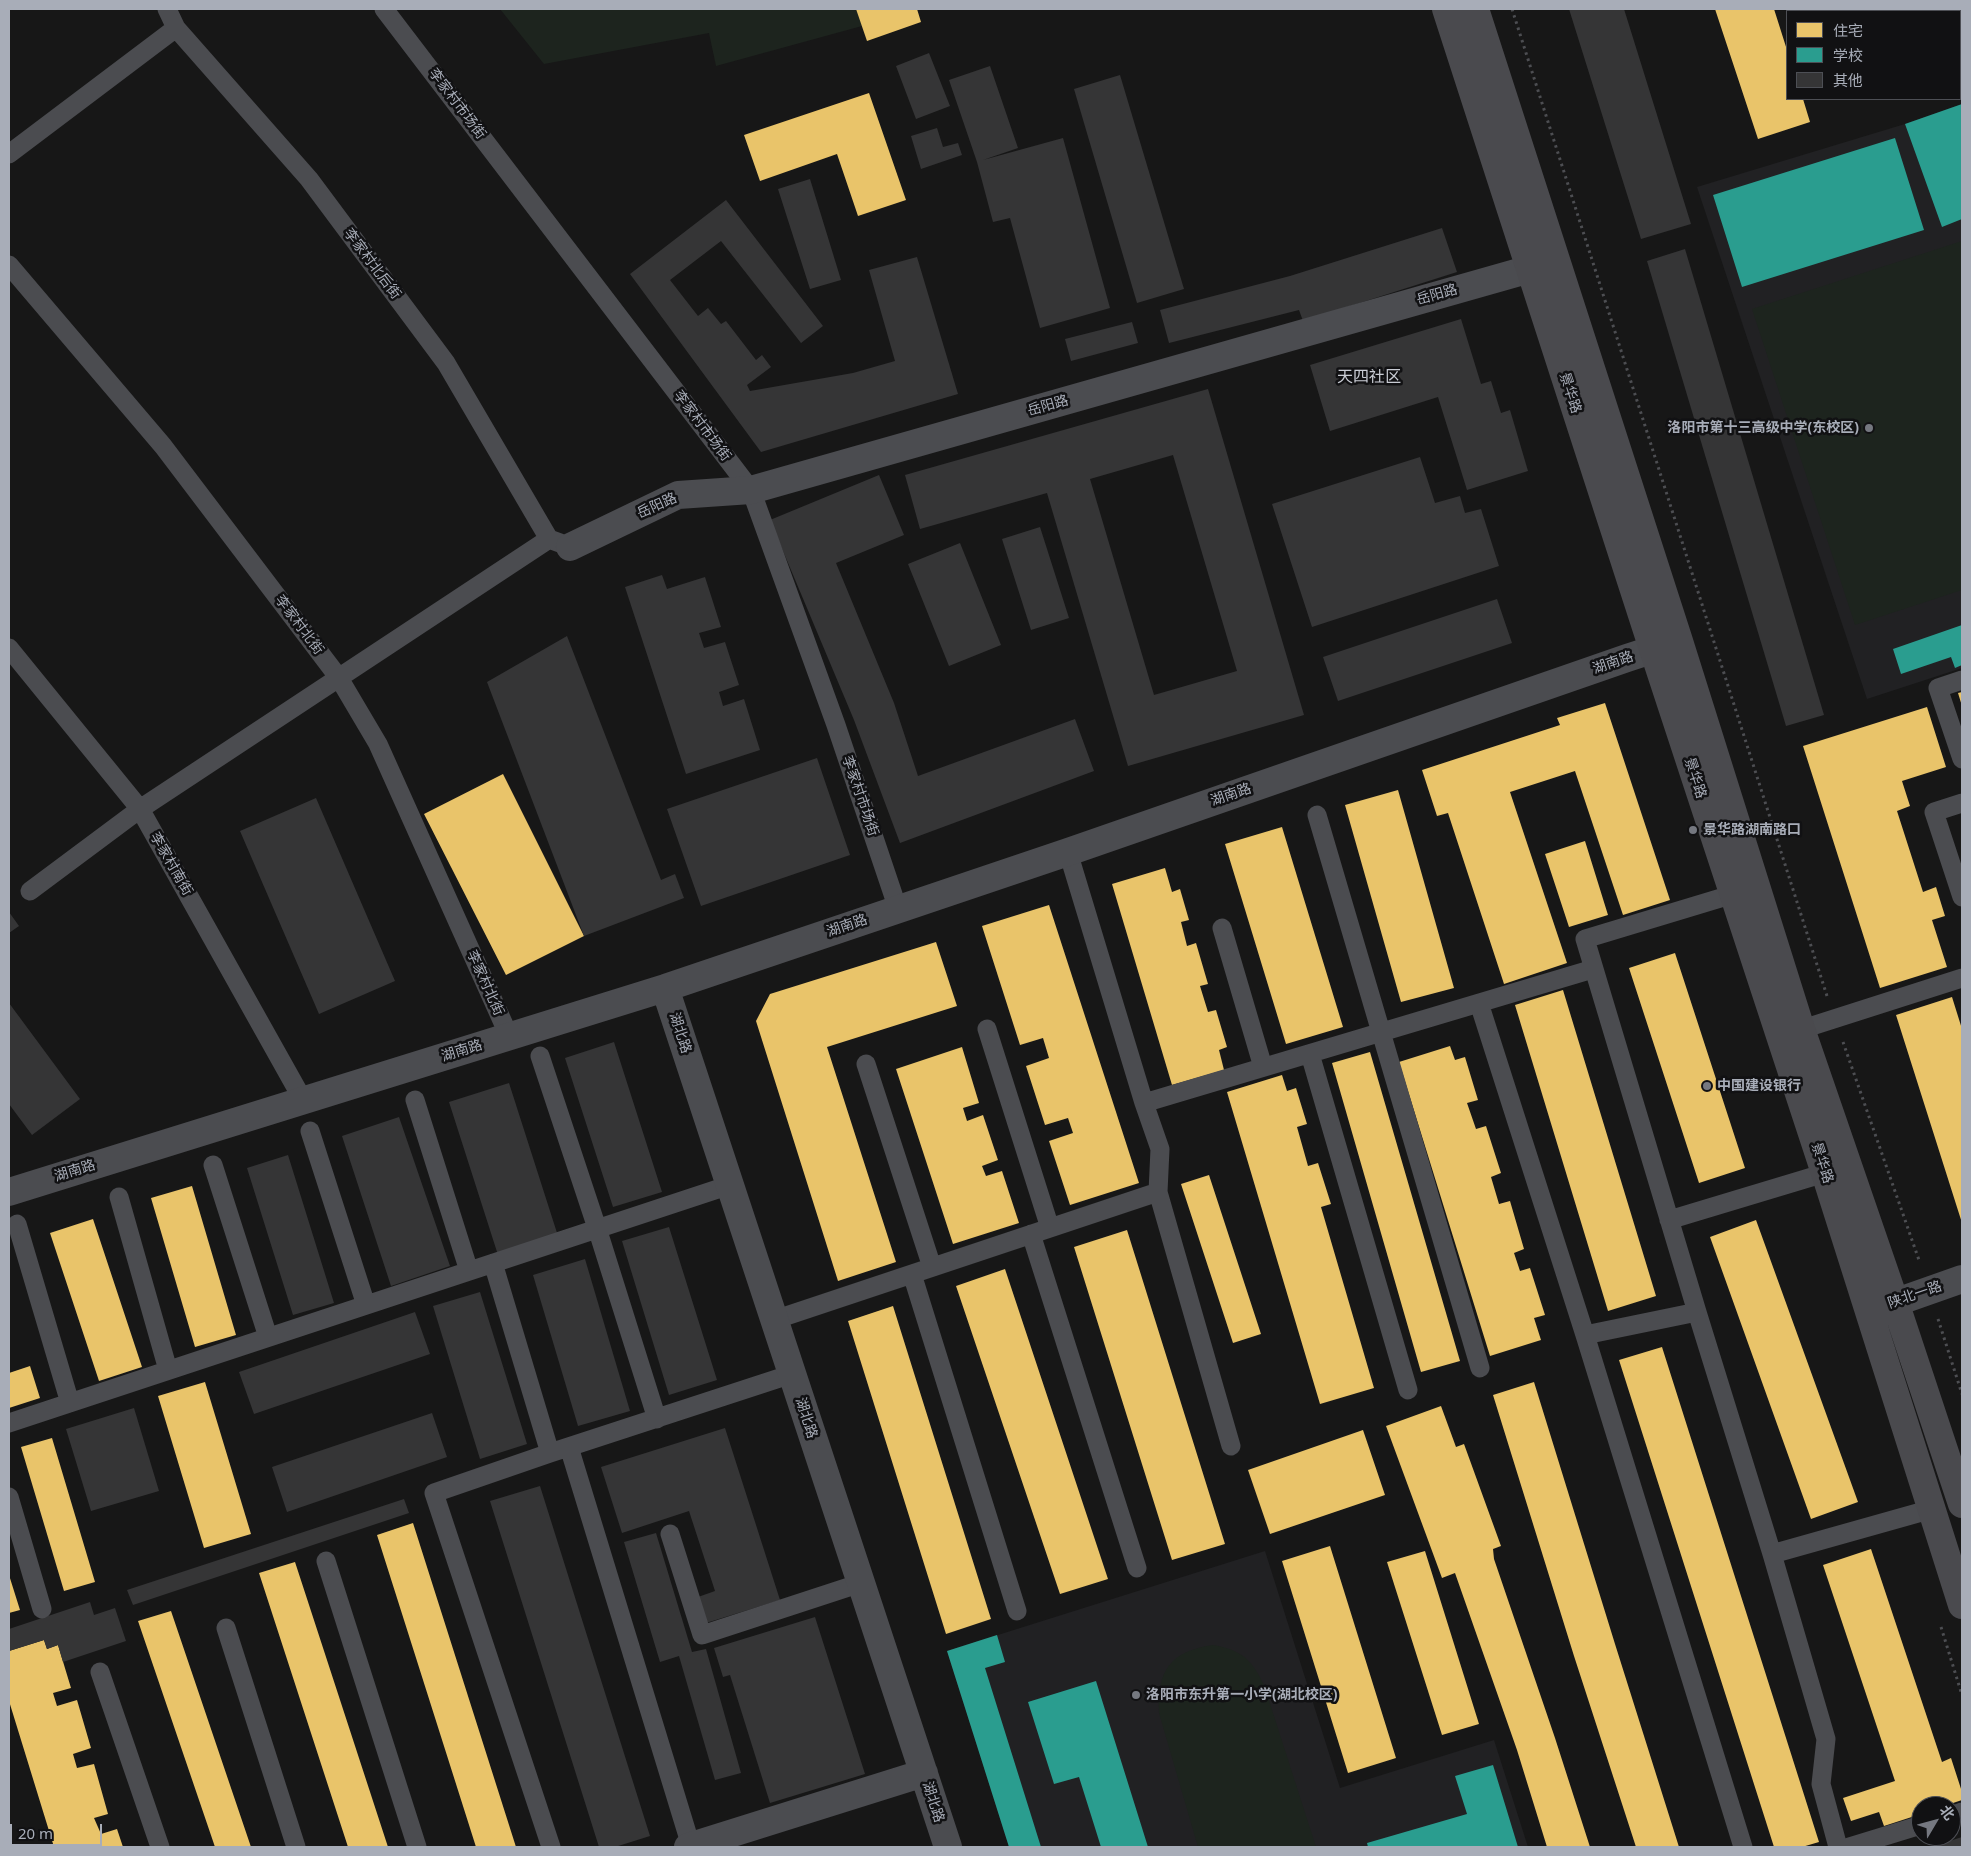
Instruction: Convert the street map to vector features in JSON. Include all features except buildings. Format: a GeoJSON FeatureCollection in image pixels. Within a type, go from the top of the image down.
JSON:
{"type":"FeatureCollection","features":[{"type":"Feature","properties":{"kind":"main road","name":"景华路"},"geometry":{"type":"LineString","coordinates":[[1446,9],[1653,650],[1734,894],[1895,1302],[1962,1504]]}},
{"type":"Feature","properties":{"kind":"main road","name":"景华路"},"geometry":{"type":"LineString","coordinates":[[1475,9],[1679,641],[1790,1033],[1825,1173],[1962,1605]]}},
{"type":"Feature","properties":{"kind":"street","name":"岳阳路"},"geometry":{"type":"LineString","coordinates":[[560,543],[678,495],[751,490],[1530,269]]}},
{"type":"Feature","properties":{"kind":"street","name":"湖南路"},"geometry":{"type":"LineString","coordinates":[[9,1192],[665,988],[1068,852],[1679,641]]}},
{"type":"Feature","properties":{"kind":"street","name":"湖北路"},"geometry":{"type":"LineString","coordinates":[[665,988],[948,1847]]}},
{"type":"Feature","properties":{"kind":"street","name":"陕北一路"},"geometry":{"type":"LineString","coordinates":[[1869,1312],[1962,1279]]}},
{"type":"Feature","properties":{"kind":"street"},"geometry":{"type":"LineString","coordinates":[[690,1847],[924,1773]]}},
{"type":"Feature","properties":{"kind":"lane","name":"李家村北后街"},"geometry":{"type":"LineString","coordinates":[[167,9],[176,28],[309,179],[446,364],[560,543]]}},
{"type":"Feature","properties":{"kind":"lane","name":"李家村市场街"},"geometry":{"type":"LineString","coordinates":[[384,9],[751,490],[836,725],[898,909]]}},
{"type":"Feature","properties":{"kind":"lane"},"geometry":{"type":"LineString","coordinates":[[9,154],[176,28]]}},
{"type":"Feature","properties":{"kind":"lane","name":"李家村北街"},"geometry":{"type":"LineString","coordinates":[[9,265],[162,446],[339,678],[378,744],[509,1036]]}},
{"type":"Feature","properties":{"kind":"lane"},"geometry":{"type":"LineString","coordinates":[[30,891],[140,809],[339,678],[560,543]]}},
{"type":"Feature","properties":{"kind":"lane","name":"李家村南街"},"geometry":{"type":"LineString","coordinates":[[9,648],[140,809],[303,1100]]}},
{"type":"Feature","properties":{"kind":"lane"},"geometry":{"type":"LineString","coordinates":[[1962,680],[1938,688],[1962,758]]}},
{"type":"Feature","properties":{"kind":"lane"},"geometry":{"type":"LineString","coordinates":[[1962,802],[1934,812],[1962,897]]}},
{"type":"Feature","properties":{"kind":"lane"},"geometry":{"type":"LineString","coordinates":[[1317,815],[1480,1368]]}},
{"type":"Feature","properties":{"kind":"lane"},"geometry":{"type":"LineString","coordinates":[[1068,852],[1144,1103],[1160,1149],[1158,1192],[1231,1446]]}},
{"type":"Feature","properties":{"kind":"lane"},"geometry":{"type":"LineString","coordinates":[[1734,894],[1585,939],[1772,1554],[1826,1739],[1821,1784],[1838,1847]]}},
{"type":"Feature","properties":{"kind":"lane"},"geometry":{"type":"LineString","coordinates":[[1222,928],[1263,1067]]}},
{"type":"Feature","properties":{"kind":"lane"},"geometry":{"type":"LineString","coordinates":[[1144,1103],[1593,969]]}},
{"type":"Feature","properties":{"kind":"lane"},"geometry":{"type":"LineString","coordinates":[[1790,1033],[1962,978]]}},
{"type":"Feature","properties":{"kind":"lane"},"geometry":{"type":"LineString","coordinates":[[1479,1003],[1585,1335],[1743,1847]]}},
{"type":"Feature","properties":{"kind":"lane"},"geometry":{"type":"LineString","coordinates":[[987,1029],[1050,1228]]}},
{"type":"Feature","properties":{"kind":"lane"},"geometry":{"type":"LineString","coordinates":[[1310,1054],[1408,1390]]}},
{"type":"Feature","properties":{"kind":"lane"},"geometry":{"type":"LineString","coordinates":[[540,1056],[657,1419]]}},
{"type":"Feature","properties":{"kind":"lane"},"geometry":{"type":"LineString","coordinates":[[866,1064],[932,1267]]}},
{"type":"Feature","properties":{"kind":"lane"},"geometry":{"type":"LineString","coordinates":[[415,1100],[469,1271]]}},
{"type":"Feature","properties":{"kind":"lane"},"geometry":{"type":"LineString","coordinates":[[310,1130],[366,1305]]}},
{"type":"Feature","properties":{"kind":"lane"},"geometry":{"type":"LineString","coordinates":[[213,1165],[268,1337]]}},
{"type":"Feature","properties":{"kind":"lane"},"geometry":{"type":"LineString","coordinates":[[1670,1220],[1825,1173]]}},
{"type":"Feature","properties":{"kind":"lane"},"geometry":{"type":"LineString","coordinates":[[9,1424],[730,1184]]}},
{"type":"Feature","properties":{"kind":"lane"},"geometry":{"type":"LineString","coordinates":[[774,1320],[1158,1192]]}},
{"type":"Feature","properties":{"kind":"lane"},"geometry":{"type":"LineString","coordinates":[[119,1196],[168,1370]]}},
{"type":"Feature","properties":{"kind":"lane"},"geometry":{"type":"LineString","coordinates":[[17,1224],[70,1403]]}},
{"type":"Feature","properties":{"kind":"lane"},"geometry":{"type":"LineString","coordinates":[[1031,1234],[1137,1568]]}},
{"type":"Feature","properties":{"kind":"lane"},"geometry":{"type":"LineString","coordinates":[[493,1263],[550,1453]]}},
{"type":"Feature","properties":{"kind":"lane"},"geometry":{"type":"LineString","coordinates":[[912,1274],[1017,1611]]}},
{"type":"Feature","properties":{"kind":"lane"},"geometry":{"type":"LineString","coordinates":[[1585,1335],[1697,1312]]}},
{"type":"Feature","properties":{"kind":"lane"},"geometry":{"type":"LineString","coordinates":[[551,1847],[434,1493],[792,1374]]}},
{"type":"Feature","properties":{"kind":"lane"},"geometry":{"type":"LineString","coordinates":[[569,1447],[690,1847]]}},
{"type":"Feature","properties":{"kind":"lane"},"geometry":{"type":"LineString","coordinates":[[9,1497],[42,1609]]}},
{"type":"Feature","properties":{"kind":"lane"},"geometry":{"type":"LineString","coordinates":[[1772,1554],[1932,1509]]}},
{"type":"Feature","properties":{"kind":"lane"},"geometry":{"type":"LineString","coordinates":[[670,1534],[702,1635],[861,1584]]}},
{"type":"Feature","properties":{"kind":"lane"},"geometry":{"type":"LineString","coordinates":[[326,1561],[417,1847]]}},
{"type":"Feature","properties":{"kind":"lane"},"geometry":{"type":"LineString","coordinates":[[226,1628],[296,1847]]}},
{"type":"Feature","properties":{"kind":"lane"},"geometry":{"type":"LineString","coordinates":[[100,1672],[160,1847]]}},
{"type":"Feature","properties":{"kind":"lane"},"geometry":{"type":"LineString","coordinates":[[1849,1847],[1911,1828]]}},
{"type":"Feature","properties":{"kind":"path"},"geometry":{"type":"LineString","coordinates":[[1512,9],[1834,1018],[1929,1290],[1962,1394]]}},
{"type":"Feature","properties":{"kind":"shaded area"},"geometry":{"type":"Polygon","coordinates":[[[500,9],[856,9],[862,26],[716,66],[709,33],[544,64],[500,9]]]}},
{"type":"Feature","properties":{"kind":"shaded area","name":"洛阳市第十三高级中学(东校区)"},"geometry":{"type":"Polygon","coordinates":[[[1962,104],[1962,668],[1867,699],[1697,187],[1905,124],[1962,104]]]}},
{"type":"Feature","properties":{"kind":"shaded area"},"geometry":{"type":"Polygon","coordinates":[[[1962,241],[1962,590],[1855,625],[1752,309],[1962,241]]]}},
{"type":"Feature","properties":{"kind":"shaded area","name":"洛阳市东升第一小学(湖北校区)"},"geometry":{"type":"Polygon","coordinates":[[[1265,1551],[1340,1788],[1494,1740],[1528,1847],[1009,1847],[947,1651],[1265,1551]]]}},
{"type":"Feature","properties":{"kind":"shaded area"},"geometry":{"type":"Polygon","coordinates":[[[1213,1645],[1239,1653],[1255,1669],[1264,1685],[1316,1847],[1198,1847],[1159,1713],[1159,1698],[1164,1675],[1169,1665],[1176,1658],[1186,1652],[1213,1645]]]}},
{"type":"Feature","properties":{"kind":"place","name":"洛阳市第十三高级中学(东校区)"},"geometry":{"type":"Point","coordinates":[1869,428]}},
{"type":"Feature","properties":{"kind":"place","name":"景华路湖南路口"},"geometry":{"type":"Point","coordinates":[1693,830]}},
{"type":"Feature","properties":{"kind":"place","name":"中国建设银行"},"geometry":{"type":"Point","coordinates":[1707,1086]}},
{"type":"Feature","properties":{"kind":"place","name":"洛阳市东升第一小学(湖北校区)"},"geometry":{"type":"Point","coordinates":[1136,1695]}},
{"type":"Feature","properties":{"kind":"district","name":"天四社区"},"geometry":{"type":"Point","coordinates":[1369,377]}}]}
